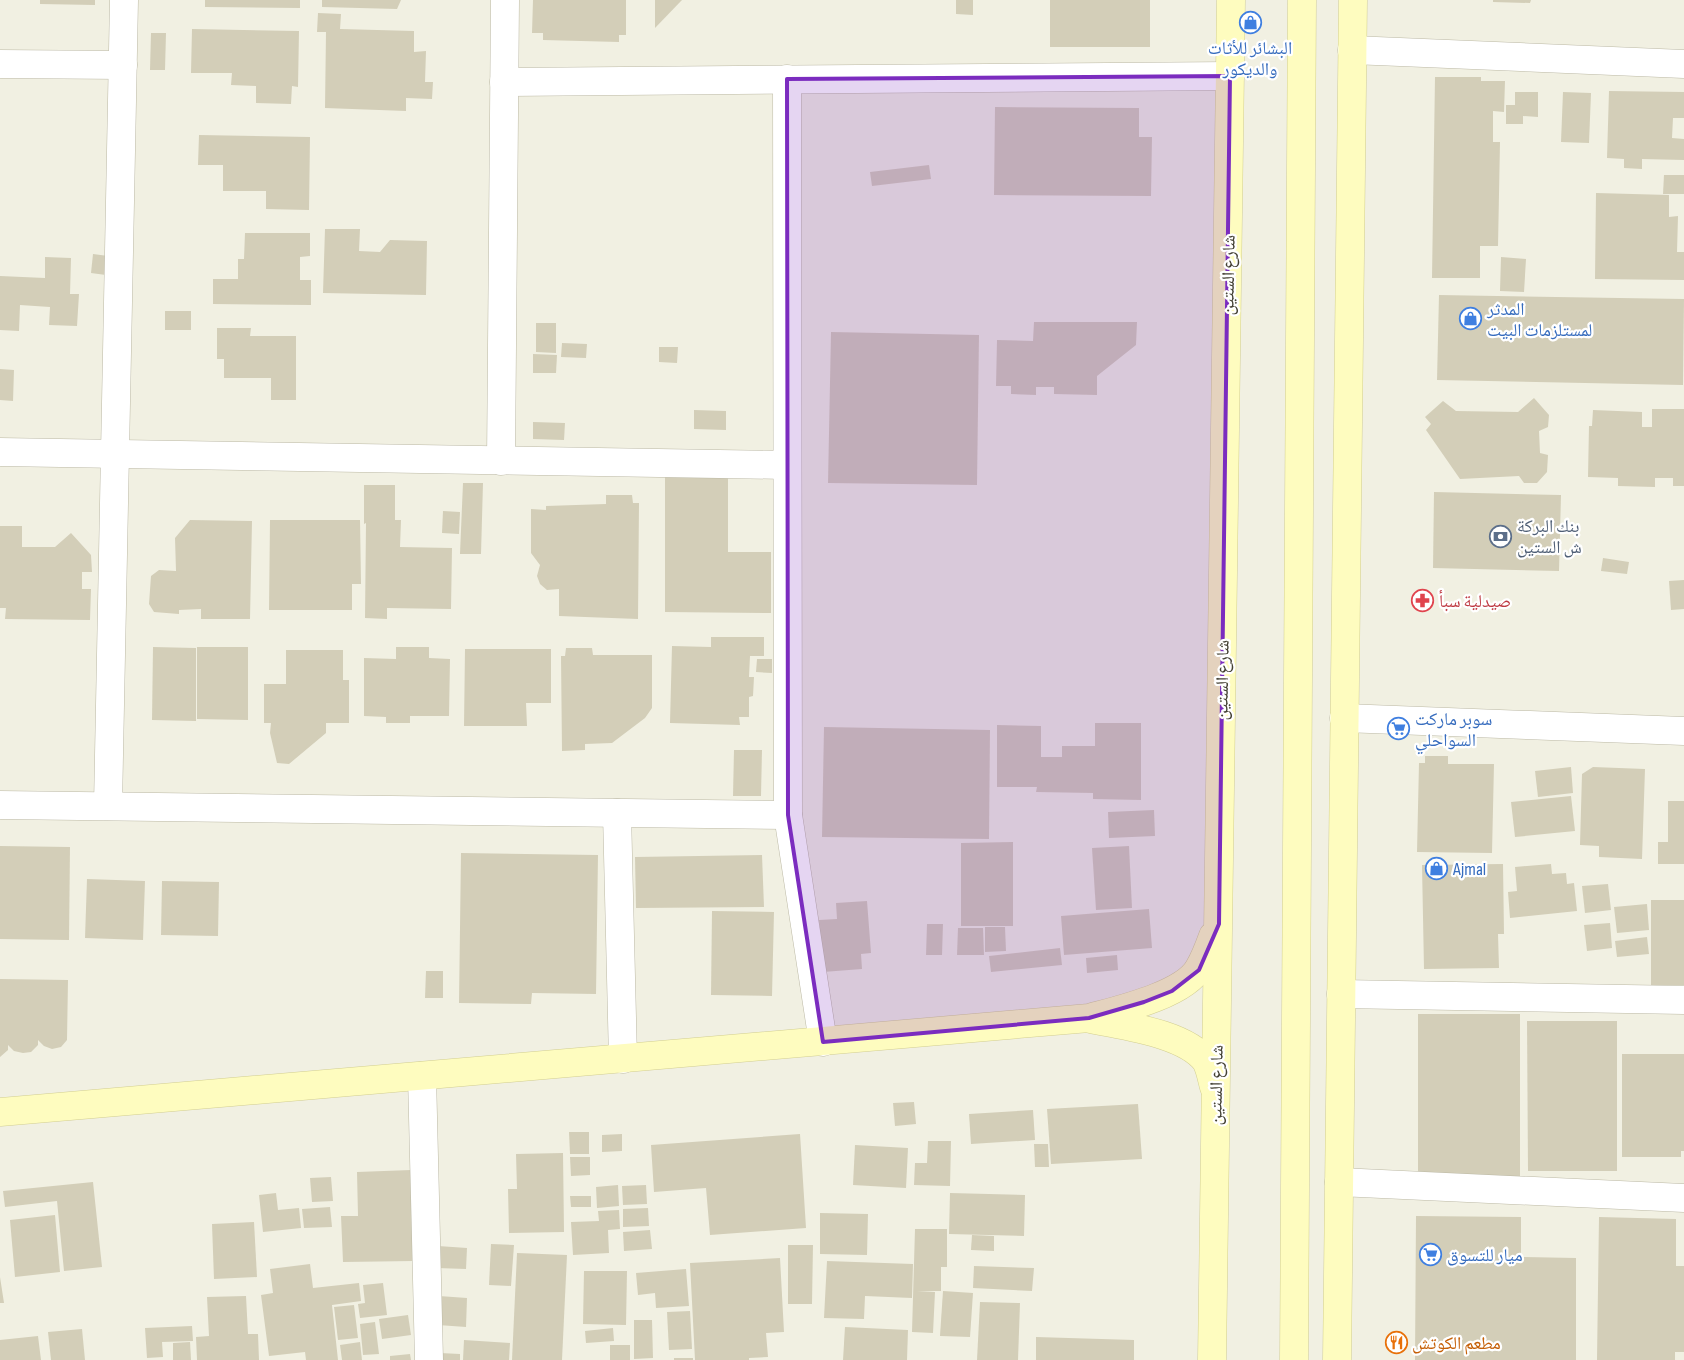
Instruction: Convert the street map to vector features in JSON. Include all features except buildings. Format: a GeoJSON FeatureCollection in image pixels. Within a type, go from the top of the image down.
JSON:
{"type":"FeatureCollection","features":[{"type":"Feature","properties":{"kind":"street"},"geometry":{"type":"LineString","coordinates":[[108,806],[124,0]]}},
{"type":"Feature","properties":{"kind":"street"},"geometry":{"type":"LineString","coordinates":[[500,460],[505,0]]}},
{"type":"Feature","properties":{"kind":"street","name":"شارع الستين"},"geometry":{"type":"LineString","coordinates":[[1212,1360],[1231,0]]}},
{"type":"Feature","properties":{"kind":"street"},"geometry":{"type":"LineString","coordinates":[[1302,0],[1294,1359],[1337,1359],[1352,0]]}},
{"type":"Feature","properties":{"kind":"street"},"geometry":{"type":"LineString","coordinates":[[1352,50],[1684,64]]}},
{"type":"Feature","properties":{"kind":"street"},"geometry":{"type":"LineString","coordinates":[[0,64],[123,65]]}},
{"type":"Feature","properties":{"kind":"street"},"geometry":{"type":"LineString","coordinates":[[504,82],[787,78],[1230,76]]}},
{"type":"Feature","properties":{"kind":"street"},"geometry":{"type":"LineString","coordinates":[[787,78],[786,465],[788,815],[823,1042]]}},
{"type":"Feature","properties":{"kind":"street"},"geometry":{"type":"LineString","coordinates":[[0,452],[786,465]]}},
{"type":"Feature","properties":{"kind":"street"},"geometry":{"type":"LineString","coordinates":[[1344,718],[1684,731]]}},
{"type":"Feature","properties":{"kind":"street"},"geometry":{"type":"LineString","coordinates":[[0,805],[788,815]]}},
{"type":"Feature","properties":{"kind":"street"},"geometry":{"type":"LineString","coordinates":[[617,813],[623,1059]]}},
{"type":"Feature","properties":{"kind":"street"},"geometry":{"type":"LineString","coordinates":[[0,1112],[1089,1018],[1144,1002],[1172,991],[1198,970],[1219,924]]}},
{"type":"Feature","properties":{"kind":"street"},"geometry":{"type":"LineString","coordinates":[[1342,994],[1684,1000]]}},
{"type":"Feature","properties":{"kind":"street"},"geometry":{"type":"LineString","coordinates":[[1089,1018],[1145,1031],[1187,1046],[1206,1062],[1216,1096]]}},
{"type":"Feature","properties":{"kind":"street"},"geometry":{"type":"LineString","coordinates":[[422,1076],[429,1360]]}},
{"type":"Feature","properties":{"kind":"street"},"geometry":{"type":"LineString","coordinates":[[1339,1182],[1684,1198]]}},
{"type":"Feature","properties":{"kind":"highlighted area"},"geometry":{"type":"Polygon","coordinates":[[[1230,76],[1219,924],[1199,970],[1172,991],[1144,1002],[1089,1018],[823,1042],[788,815],[787,79],[1230,76]]]}},
{"type":"Feature","properties":{"kind":"place","name":"البشائر للأثات والديكور"},"geometry":{"type":"Point","coordinates":[1250,23]}},
{"type":"Feature","properties":{"kind":"place","name":"المدثر لمستلزمات البيت"},"geometry":{"type":"Point","coordinates":[1471,319]}},
{"type":"Feature","properties":{"kind":"place","name":"بنك البركة ش الستين"},"geometry":{"type":"Point","coordinates":[1501,536]}},
{"type":"Feature","properties":{"kind":"place","name":"صيدلية سبأ"},"geometry":{"type":"Point","coordinates":[1423,601]}},
{"type":"Feature","properties":{"kind":"place","name":"سوبر ماركت السواحلي"},"geometry":{"type":"Point","coordinates":[1399,729]}},
{"type":"Feature","properties":{"kind":"place","name":"Ajmal"},"geometry":{"type":"Point","coordinates":[1437,869]}},
{"type":"Feature","properties":{"kind":"place","name":"ميار للتسوق"},"geometry":{"type":"Point","coordinates":[1431,1255]}},
{"type":"Feature","properties":{"kind":"place","name":"مطعم الكوتش"},"geometry":{"type":"Point","coordinates":[1396,1343]}}]}
